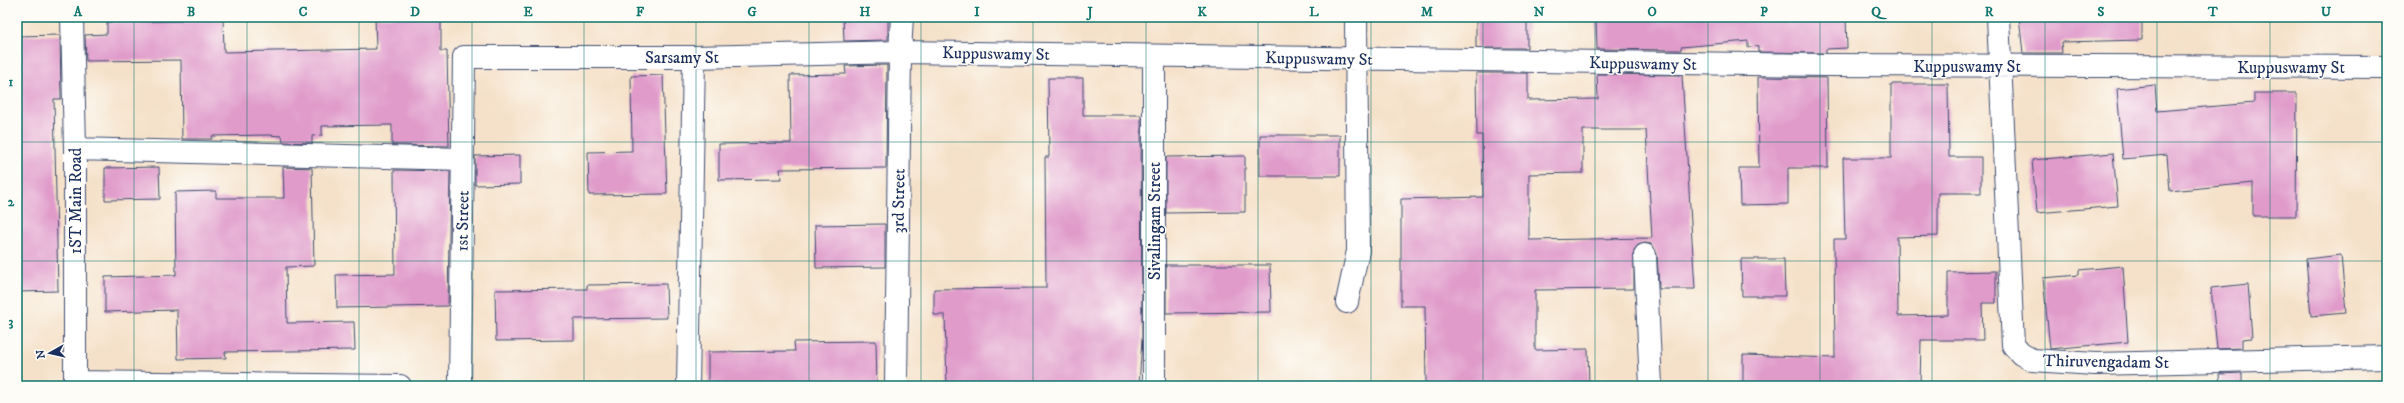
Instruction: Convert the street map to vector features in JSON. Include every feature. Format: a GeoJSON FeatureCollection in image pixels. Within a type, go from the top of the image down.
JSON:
{"type":"FeatureCollection","features":[{"type":"Feature","properties":{"kind":"street","name":"1ST Main Road"},"geometry":{"type":"LineString","coordinates":[[72,17],[75,149],[75,384]]}},
{"type":"Feature","properties":{"kind":"street","name":"3rd Street"},"geometry":{"type":"LineString","coordinates":[[896,386],[900,52],[902,17]]}},
{"type":"Feature","properties":{"kind":"street"},"geometry":{"type":"LineString","coordinates":[[1347,302],[1358,251],[1356,17]]}},
{"type":"Feature","properties":{"kind":"street","name":"Thiruvengadam St"},"geometry":{"type":"LineString","coordinates":[[1998,17],[1999,66],[2013,345],[2021,354],[2032,360],[2095,364],[2387,357]]}},
{"type":"Feature","properties":{"kind":"street","name":"Kuppuswamy St"},"geometry":{"type":"LineString","coordinates":[[900,52],[1999,66],[2387,67]]}},
{"type":"Feature","properties":{"kind":"street","name":"Sarsamy St"},"geometry":{"type":"LineString","coordinates":[[464,57],[694,58],[900,52]]}},
{"type":"Feature","properties":{"kind":"street","name":"Sivalingam Street"},"geometry":{"type":"LineString","coordinates":[[1154,56],[1154,386]]}},
{"type":"Feature","properties":{"kind":"street","name":"1st Street"},"geometry":{"type":"LineString","coordinates":[[460,386],[464,57]]}},
{"type":"Feature","properties":{"kind":"street"},"geometry":{"type":"LineString","coordinates":[[688,386],[694,58]]}},
{"type":"Feature","properties":{"kind":"street"},"geometry":{"type":"LineString","coordinates":[[75,149],[463,159]]}},
{"type":"Feature","properties":{"kind":"street"},"geometry":{"type":"LineString","coordinates":[[1645,255],[1651,386]]}},
{"type":"Feature","properties":{"kind":"street"},"geometry":{"type":"LineString","coordinates":[[75,384],[400,386]]}},
{"type":"Feature","properties":{"kind":"building"},"geometry":{"type":"Polygon","coordinates":[[[181,17],[223,17],[224,52],[376,49],[375,17],[441,17],[441,51],[447,51],[449,146],[392,145],[392,125],[322,126],[322,135],[312,136],[312,143],[283,142],[282,136],[268,135],[212,136],[212,139],[182,139],[181,60],[86,61],[85,35],[107,34],[107,22],[181,21],[181,17]]]}},
{"type":"Feature","properties":{"kind":"building"},"geometry":{"type":"Polygon","coordinates":[[[843,17],[888,17],[888,40],[844,41],[843,17]]]}},
{"type":"Feature","properties":{"kind":"building"},"geometry":{"type":"Polygon","coordinates":[[[1476,17],[1527,17],[1527,48],[1476,48],[1476,17]]]}},
{"type":"Feature","properties":{"kind":"building"},"geometry":{"type":"Polygon","coordinates":[[[1596,17],[1846,17],[1847,48],[1826,49],[1826,53],[1758,52],[1758,46],[1748,47],[1748,41],[1681,47],[1681,50],[1597,49],[1596,17]]]}},
{"type":"Feature","properties":{"kind":"building"},"geometry":{"type":"Polygon","coordinates":[[[2019,17],[2142,17],[2142,40],[2061,42],[2062,53],[2023,53],[2019,17]]]}},
{"type":"Feature","properties":{"kind":"building"},"geometry":{"type":"Polygon","coordinates":[[[60,35],[61,99],[54,99],[58,291],[17,292],[17,36],[60,35]]]}},
{"type":"Feature","properties":{"kind":"building"},"geometry":{"type":"Polygon","coordinates":[[[887,65],[886,168],[780,169],[781,179],[719,180],[719,144],[791,143],[790,75],[846,74],[845,66],[887,65]]]}},
{"type":"Feature","properties":{"kind":"building"},"geometry":{"type":"Polygon","coordinates":[[[1476,73],[1528,73],[1528,100],[1598,99],[1597,74],[1682,75],[1695,289],[1659,289],[1657,254],[1651,244],[1645,243],[1638,245],[1634,250],[1634,289],[1535,290],[1535,350],[1588,349],[1589,386],[1426,386],[1425,306],[1401,306],[1401,199],[1483,197],[1482,135],[1477,135],[1476,73]],[[1583,130],[1583,173],[1529,174],[1529,240],[1652,238],[1646,130],[1583,130]]]}},
{"type":"Feature","properties":{"kind":"building"},"geometry":{"type":"Polygon","coordinates":[[[663,75],[667,194],[589,195],[588,152],[632,151],[631,76],[663,75]]]}},
{"type":"Feature","properties":{"kind":"building"},"geometry":{"type":"Polygon","coordinates":[[[1758,77],[1827,78],[1828,168],[1788,168],[1788,204],[1740,205],[1739,168],[1759,168],[1758,77]]]}},
{"type":"Feature","properties":{"kind":"building"},"geometry":{"type":"Polygon","coordinates":[[[1048,78],[1083,78],[1083,115],[1141,115],[1142,339],[1139,386],[947,386],[945,315],[934,315],[934,289],[1046,288],[1045,157],[1049,157],[1048,78]]]}},
{"type":"Feature","properties":{"kind":"building"},"geometry":{"type":"Polygon","coordinates":[[[1891,84],[1948,84],[1949,157],[1981,157],[1981,193],[1938,193],[1938,236],[1897,237],[1898,316],[1948,315],[1948,272],[1996,271],[1996,303],[1982,303],[1983,340],[1921,340],[1920,386],[1743,386],[1743,355],[1835,358],[1834,239],[1845,239],[1843,158],[1891,158],[1891,84]]]}},
{"type":"Feature","properties":{"kind":"building"},"geometry":{"type":"Polygon","coordinates":[[[2155,85],[2157,111],[2254,103],[2254,93],[2297,93],[2296,216],[2253,216],[2253,183],[2170,191],[2167,155],[2123,159],[2117,89],[2155,85]]]}},
{"type":"Feature","properties":{"kind":"building"},"geometry":{"type":"Polygon","coordinates":[[[1260,135],[1340,135],[1340,176],[1260,176],[1260,135]]]}},
{"type":"Feature","properties":{"kind":"building"},"geometry":{"type":"Polygon","coordinates":[[[2113,153],[2118,206],[2037,213],[2032,160],[2113,153]]]}},
{"type":"Feature","properties":{"kind":"building"},"geometry":{"type":"Polygon","coordinates":[[[520,155],[520,184],[475,185],[475,156],[520,155]]]}},
{"type":"Feature","properties":{"kind":"building"},"geometry":{"type":"Polygon","coordinates":[[[1245,156],[1245,212],[1166,213],[1166,157],[1245,156]]]}},
{"type":"Feature","properties":{"kind":"building"},"geometry":{"type":"Polygon","coordinates":[[[159,167],[160,199],[105,200],[105,168],[159,167]]]}},
{"type":"Feature","properties":{"kind":"building"},"geometry":{"type":"Polygon","coordinates":[[[283,167],[312,168],[314,266],[286,267],[287,323],[354,322],[355,350],[225,352],[226,358],[178,359],[177,310],[105,312],[105,277],[176,275],[175,192],[216,191],[216,198],[284,198],[283,167]]]}},
{"type":"Feature","properties":{"kind":"building"},"geometry":{"type":"Polygon","coordinates":[[[394,170],[450,171],[448,306],[337,308],[336,275],[395,274],[394,170]]]}},
{"type":"Feature","properties":{"kind":"building"},"geometry":{"type":"Polygon","coordinates":[[[885,224],[885,267],[816,268],[815,225],[885,224]]]}},
{"type":"Feature","properties":{"kind":"building"},"geometry":{"type":"Polygon","coordinates":[[[2341,255],[2346,313],[2311,316],[2306,259],[2341,255]]]}},
{"type":"Feature","properties":{"kind":"building"},"geometry":{"type":"Polygon","coordinates":[[[1741,259],[1784,259],[1785,296],[1742,296],[1741,259]]]}},
{"type":"Feature","properties":{"kind":"building"},"geometry":{"type":"Polygon","coordinates":[[[1166,265],[1270,265],[1271,312],[1166,313],[1166,265]]]}},
{"type":"Feature","properties":{"kind":"building"},"geometry":{"type":"Polygon","coordinates":[[[2123,266],[2128,342],[2050,349],[2043,278],[2079,275],[2079,270],[2123,266]]]}},
{"type":"Feature","properties":{"kind":"building"},"geometry":{"type":"Polygon","coordinates":[[[666,284],[667,318],[574,319],[574,340],[496,341],[495,290],[587,289],[587,285],[666,284]]]}},
{"type":"Feature","properties":{"kind":"building"},"geometry":{"type":"Polygon","coordinates":[[[2248,284],[2252,338],[2242,339],[2242,348],[2217,349],[2211,288],[2248,284]]]}},
{"type":"Feature","properties":{"kind":"building"},"geometry":{"type":"Polygon","coordinates":[[[876,341],[877,386],[708,386],[708,352],[795,351],[794,342],[876,341]]]}},
{"type":"Feature","properties":{"kind":"building"},"geometry":{"type":"Polygon","coordinates":[[[2242,373],[2242,386],[2220,386],[2219,374],[2242,373]]]}}]}
